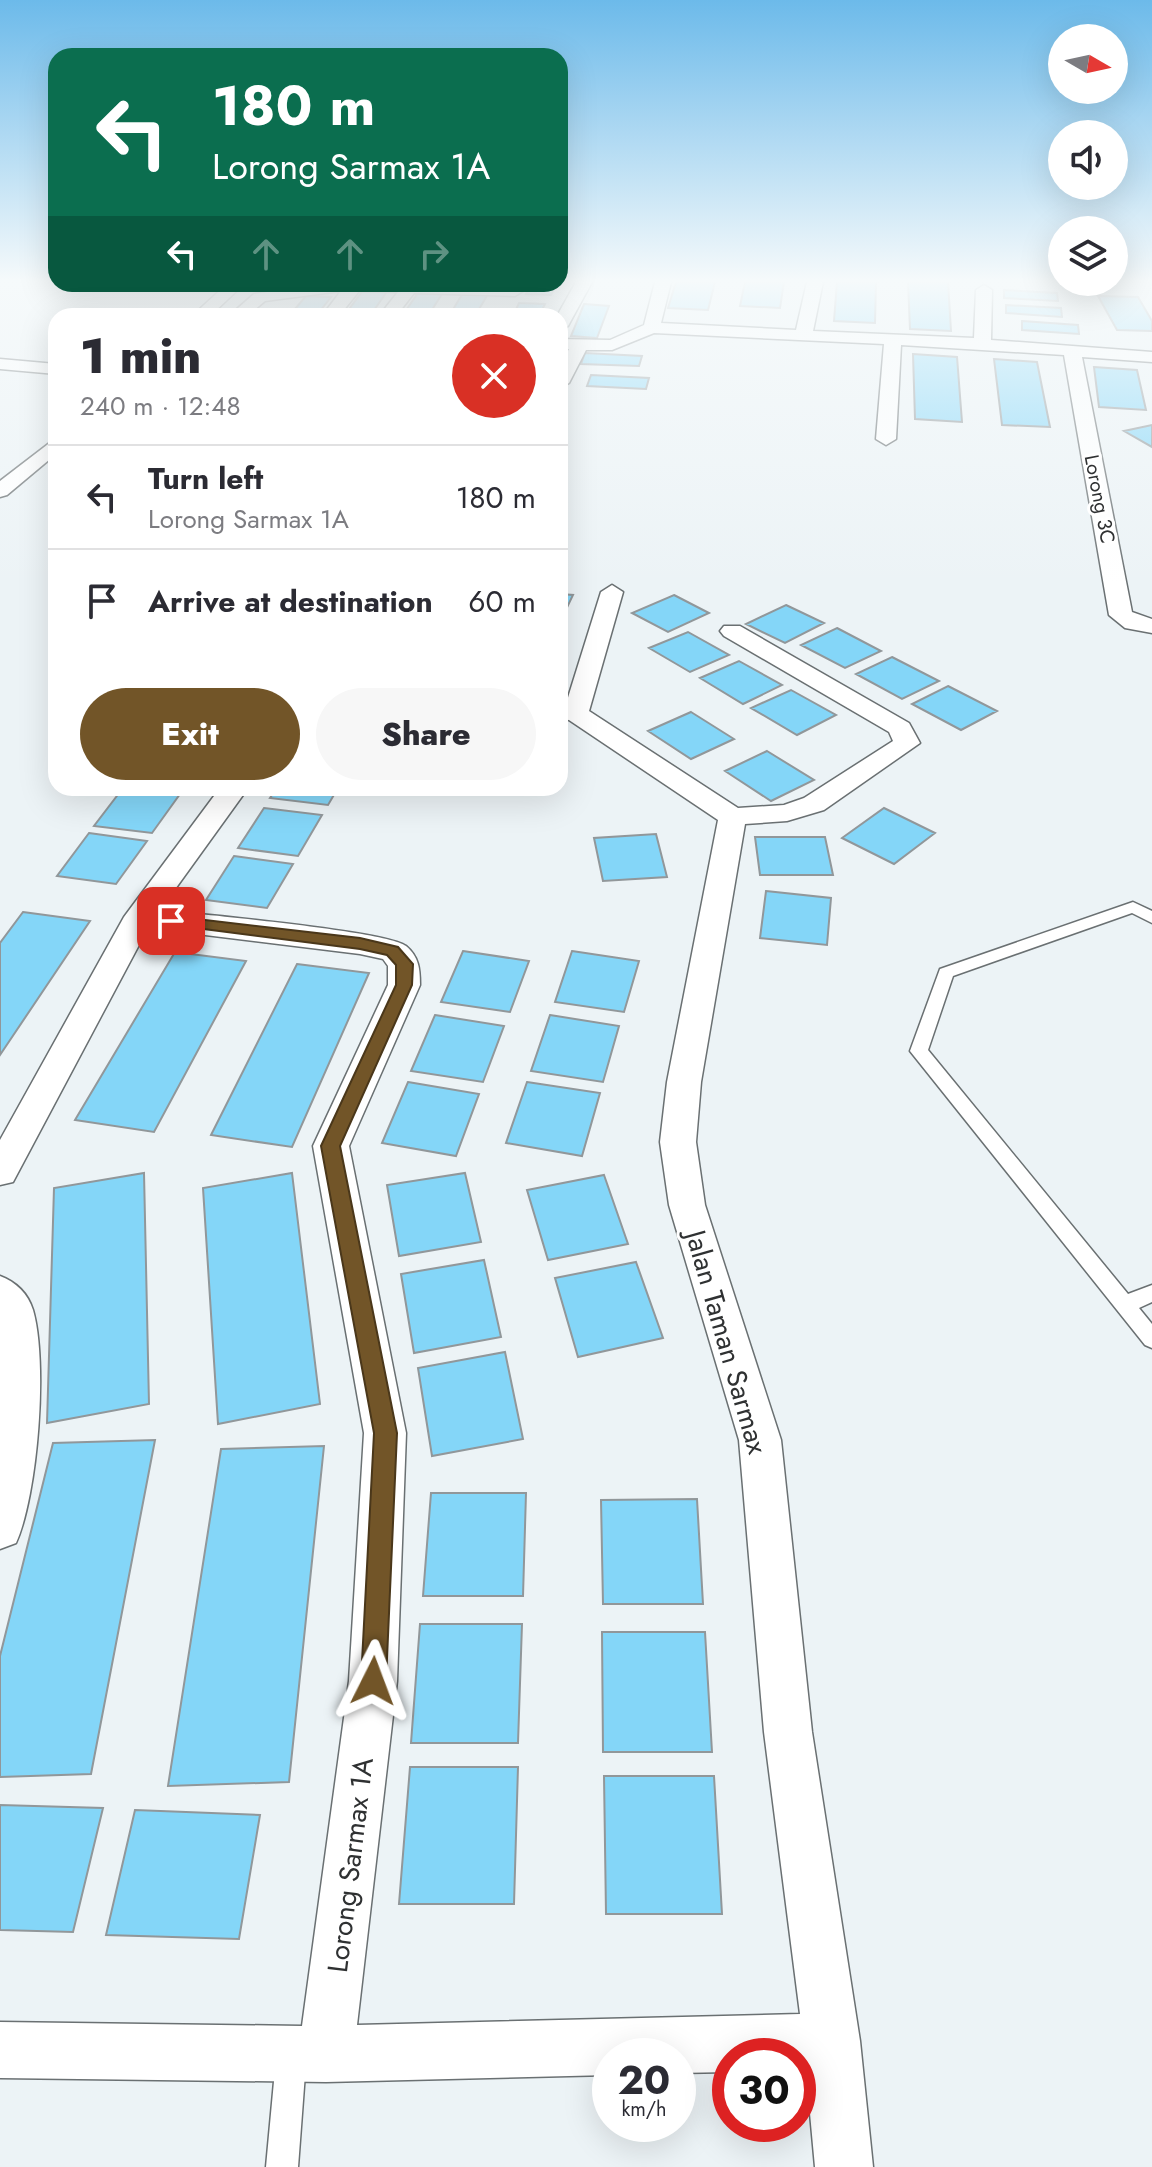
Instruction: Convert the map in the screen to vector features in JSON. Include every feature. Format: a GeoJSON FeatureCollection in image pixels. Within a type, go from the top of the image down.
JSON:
{"type":"FeatureCollection","features":[{"type":"Feature","properties":{"kind":"street"},"geometry":{"type":"LineString","coordinates":[[886,439],[890,383]]}},
{"type":"Feature","properties":{"kind":"street","name":"Lorong 3C"},"geometry":{"type":"LineString","coordinates":[[1078,383],[1121,615],[1133,623],[1152,626]]}},
{"type":"Feature","properties":{"kind":"street"},"geometry":{"type":"LineString","coordinates":[[0,491],[48,451]]}},
{"type":"Feature","properties":{"kind":"street"},"geometry":{"type":"LineString","coordinates":[[612,592],[568,712],[732,817],[787,813],[814,804],[907,743],[900,728],[732,631]]}},
{"type":"Feature","properties":{"kind":"street"},"geometry":{"type":"LineString","coordinates":[[0,1172],[139,917],[228,796]]}},
{"type":"Feature","properties":{"kind":"street","name":"Jalan Taman Sarmax"},"geometry":{"type":"LineString","coordinates":[[732,817],[684,1082],[678,1142],[687,1205],[760,1440],[788,1732],[832,2041],[844,2167]]}},
{"type":"Feature","properties":{"kind":"street","name":"Lorong Sarmax 1A"},"geometry":{"type":"LineString","coordinates":[[139,917],[360,944],[393,951],[404,964],[404,985],[331,1146],[385,1433],[373,1681],[309,2053]]}},
{"type":"Feature","properties":{"kind":"street"},"geometry":{"type":"LineString","coordinates":[[0,1292],[13,1309],[18,1344],[15,1465],[0,1529]]}},
{"type":"Feature","properties":{"kind":"street"},"geometry":{"type":"LineString","coordinates":[[0,2050],[309,2053],[832,2041]]}},
{"type":"Feature","properties":{"kind":"lane"},"geometry":{"type":"LineString","coordinates":[[1152,918],[1133,907],[946,973],[919,1051],[1152,1339]]}},
{"type":"Feature","properties":{"kind":"lane"},"geometry":{"type":"LineString","coordinates":[[1124,1305],[1152,1293]]}},
{"type":"Feature","properties":{"kind":"lane"},"geometry":{"type":"LineString","coordinates":[[282,2167],[309,2053]]}},
{"type":"Feature","properties":{"kind":"building"},"geometry":{"type":"Polygon","coordinates":[[[588,383],[648,383],[646,389],[587,386],[588,383]]]}},
{"type":"Feature","properties":{"kind":"building"},"geometry":{"type":"Polygon","coordinates":[[[914,383],[959,383],[962,422],[915,419],[914,383]]]}},
{"type":"Feature","properties":{"kind":"building"},"geometry":{"type":"Polygon","coordinates":[[[997,383],[1041,383],[1050,427],[1002,425],[997,383]]]}},
{"type":"Feature","properties":{"kind":"building"},"geometry":{"type":"Polygon","coordinates":[[[1096,383],[1140,383],[1146,410],[1099,407],[1096,383]]]}},
{"type":"Feature","properties":{"kind":"building"},"geometry":{"type":"Polygon","coordinates":[[[1152,425],[1152,447],[1124,431],[1152,425]]]}},
{"type":"Feature","properties":{"kind":"building"},"geometry":{"type":"Polygon","coordinates":[[[674,595],[709,613],[668,632],[632,613],[674,595]]]}},
{"type":"Feature","properties":{"kind":"building"},"geometry":{"type":"Polygon","coordinates":[[[786,605],[824,623],[785,643],[746,624],[786,605]]]}},
{"type":"Feature","properties":{"kind":"building"},"geometry":{"type":"Polygon","coordinates":[[[837,628],[881,651],[845,668],[801,645],[837,628]]]}},
{"type":"Feature","properties":{"kind":"building"},"geometry":{"type":"Polygon","coordinates":[[[688,632],[729,655],[690,672],[649,648],[688,632]]]}},
{"type":"Feature","properties":{"kind":"building"},"geometry":{"type":"Polygon","coordinates":[[[892,657],[939,681],[902,699],[856,674],[892,657]]]}},
{"type":"Feature","properties":{"kind":"building"},"geometry":{"type":"Polygon","coordinates":[[[739,661],[782,685],[743,704],[700,678],[739,661]]]}},
{"type":"Feature","properties":{"kind":"building"},"geometry":{"type":"Polygon","coordinates":[[[948,686],[997,711],[961,730],[912,704],[948,686]]]}},
{"type":"Feature","properties":{"kind":"building"},"geometry":{"type":"Polygon","coordinates":[[[791,690],[836,715],[797,735],[751,708],[791,690]]]}},
{"type":"Feature","properties":{"kind":"building"},"geometry":{"type":"Polygon","coordinates":[[[691,712],[734,739],[691,759],[648,731],[691,712]]]}},
{"type":"Feature","properties":{"kind":"building"},"geometry":{"type":"Polygon","coordinates":[[[767,751],[814,780],[771,801],[725,771],[767,751]]]}},
{"type":"Feature","properties":{"kind":"building"},"geometry":{"type":"Polygon","coordinates":[[[117,796],[179,796],[152,833],[94,826],[117,796]]]}},
{"type":"Feature","properties":{"kind":"building"},"geometry":{"type":"Polygon","coordinates":[[[271,796],[333,796],[328,805],[270,798],[271,796]]]}},
{"type":"Feature","properties":{"kind":"building"},"geometry":{"type":"Polygon","coordinates":[[[264,808],[322,815],[298,856],[238,848],[264,808]]]}},
{"type":"Feature","properties":{"kind":"building"},"geometry":{"type":"Polygon","coordinates":[[[884,808],[935,833],[894,864],[842,838],[884,808]]]}},
{"type":"Feature","properties":{"kind":"building"},"geometry":{"type":"Polygon","coordinates":[[[89,833],[147,841],[116,884],[57,876],[89,833]]]}},
{"type":"Feature","properties":{"kind":"building"},"geometry":{"type":"Polygon","coordinates":[[[656,834],[667,877],[603,881],[594,838],[656,834]]]}},
{"type":"Feature","properties":{"kind":"building"},"geometry":{"type":"Polygon","coordinates":[[[755,837],[825,837],[833,875],[760,875],[755,837]]]}},
{"type":"Feature","properties":{"kind":"building"},"geometry":{"type":"Polygon","coordinates":[[[234,856],[293,864],[267,908],[206,900],[234,856]]]}},
{"type":"Feature","properties":{"kind":"building"},"geometry":{"type":"Polygon","coordinates":[[[766,891],[831,898],[827,945],[760,938],[766,891]]]}},
{"type":"Feature","properties":{"kind":"building"},"geometry":{"type":"Polygon","coordinates":[[[23,912],[90,921],[0,1055],[0,943],[23,912]]]}},
{"type":"Feature","properties":{"kind":"building"},"geometry":{"type":"Polygon","coordinates":[[[463,951],[529,961],[510,1012],[441,1002],[463,951]]]}},
{"type":"Feature","properties":{"kind":"building"},"geometry":{"type":"Polygon","coordinates":[[[572,951],[639,961],[624,1012],[555,1002],[572,951]]]}},
{"type":"Feature","properties":{"kind":"building"},"geometry":{"type":"Polygon","coordinates":[[[175,952],[246,961],[154,1132],[75,1120],[175,952]]]}},
{"type":"Feature","properties":{"kind":"building"},"geometry":{"type":"Polygon","coordinates":[[[297,964],[369,973],[292,1147],[211,1135],[297,964]]]}},
{"type":"Feature","properties":{"kind":"building"},"geometry":{"type":"Polygon","coordinates":[[[435,1015],[504,1026],[483,1082],[411,1071],[435,1015]]]}},
{"type":"Feature","properties":{"kind":"building"},"geometry":{"type":"Polygon","coordinates":[[[550,1015],[619,1026],[603,1082],[531,1071],[550,1015]]]}},
{"type":"Feature","properties":{"kind":"building"},"geometry":{"type":"Polygon","coordinates":[[[408,1082],[479,1094],[456,1156],[382,1143],[408,1082]]]}},
{"type":"Feature","properties":{"kind":"building"},"geometry":{"type":"Polygon","coordinates":[[[527,1082],[600,1093],[582,1156],[506,1143],[527,1082]]]}},
{"type":"Feature","properties":{"kind":"building"},"geometry":{"type":"Polygon","coordinates":[[[144,1173],[149,1404],[47,1423],[54,1188],[144,1173]]]}},
{"type":"Feature","properties":{"kind":"building"},"geometry":{"type":"Polygon","coordinates":[[[292,1173],[320,1404],[218,1424],[203,1188],[292,1173]]]}},
{"type":"Feature","properties":{"kind":"building"},"geometry":{"type":"Polygon","coordinates":[[[465,1173],[481,1242],[399,1256],[387,1185],[465,1173]]]}},
{"type":"Feature","properties":{"kind":"building"},"geometry":{"type":"Polygon","coordinates":[[[604,1175],[628,1244],[548,1260],[527,1190],[604,1175]]]}},
{"type":"Feature","properties":{"kind":"building"},"geometry":{"type":"Polygon","coordinates":[[[484,1260],[501,1337],[414,1353],[401,1274],[484,1260]]]}},
{"type":"Feature","properties":{"kind":"building"},"geometry":{"type":"Polygon","coordinates":[[[636,1262],[663,1338],[578,1357],[555,1278],[636,1262]]]}},
{"type":"Feature","properties":{"kind":"building"},"geometry":{"type":"Polygon","coordinates":[[[505,1352],[523,1439],[432,1456],[418,1368],[505,1352]]]}},
{"type":"Feature","properties":{"kind":"building"},"geometry":{"type":"Polygon","coordinates":[[[155,1440],[91,1774],[0,1777],[0,1656],[53,1443],[155,1440]]]}},
{"type":"Feature","properties":{"kind":"building"},"geometry":{"type":"Polygon","coordinates":[[[324,1446],[289,1782],[168,1786],[221,1449],[324,1446]]]}},
{"type":"Feature","properties":{"kind":"building"},"geometry":{"type":"Polygon","coordinates":[[[431,1493],[526,1493],[523,1596],[423,1596],[431,1493]]]}},
{"type":"Feature","properties":{"kind":"building"},"geometry":{"type":"Polygon","coordinates":[[[697,1499],[703,1604],[603,1604],[601,1500],[697,1499]]]}},
{"type":"Feature","properties":{"kind":"building"},"geometry":{"type":"Polygon","coordinates":[[[420,1624],[522,1624],[518,1743],[411,1743],[420,1624]]]}},
{"type":"Feature","properties":{"kind":"building"},"geometry":{"type":"Polygon","coordinates":[[[602,1632],[705,1632],[712,1752],[603,1752],[602,1632]]]}},
{"type":"Feature","properties":{"kind":"building"},"geometry":{"type":"Polygon","coordinates":[[[410,1767],[518,1767],[514,1904],[399,1904],[410,1767]]]}},
{"type":"Feature","properties":{"kind":"building"},"geometry":{"type":"Polygon","coordinates":[[[604,1776],[714,1776],[722,1914],[606,1914],[604,1776]]]}},
{"type":"Feature","properties":{"kind":"building"},"geometry":{"type":"Polygon","coordinates":[[[0,1805],[103,1808],[73,1932],[0,1930],[0,1805]]]}},
{"type":"Feature","properties":{"kind":"building"},"geometry":{"type":"Polygon","coordinates":[[[135,1810],[260,1815],[239,1939],[106,1935],[135,1810]]]}},
{"type":"Feature","properties":{"kind":"route"},"geometry":{"type":"LineString","coordinates":[[171,921],[360,944],[393,951],[404,964],[404,985],[331,1146],[333,1171],[385,1433],[373,1681]]}}]}
